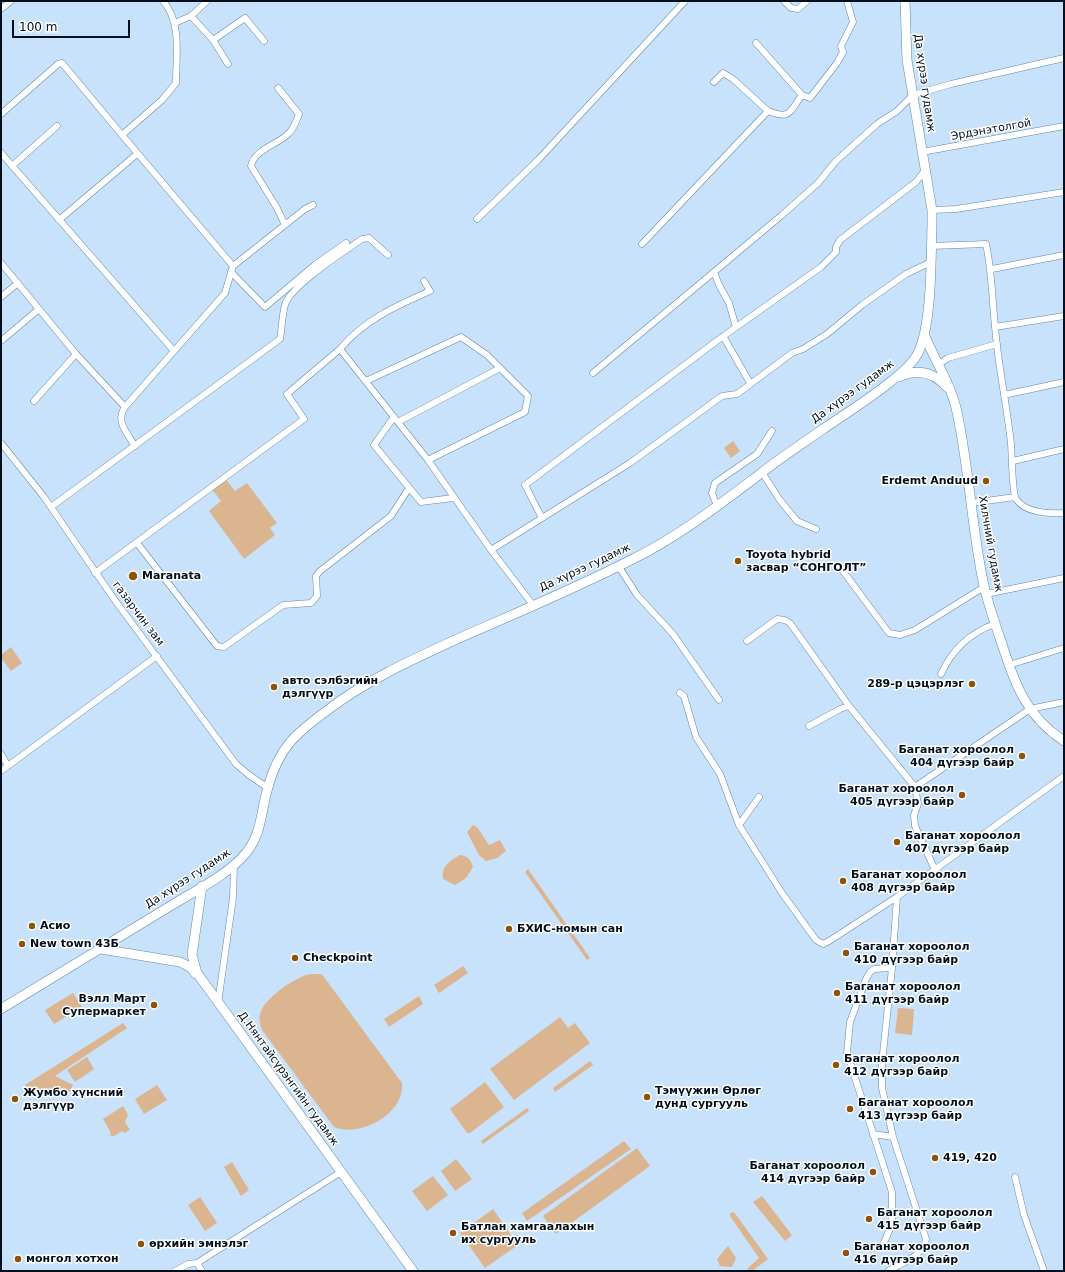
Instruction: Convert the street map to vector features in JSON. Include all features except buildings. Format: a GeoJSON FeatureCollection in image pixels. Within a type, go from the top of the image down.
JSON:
{"type":"FeatureCollection","features":[{"type":"Feature","properties":{"kind":"main road","name":"Да хүрээ гудамж"},"geometry":{"type":"LineString","coordinates":[[1,1009],[101,949],[234,865],[246,853],[255,840],[262,817],[268,788],[280,755],[288,743],[300,731],[327,710],[361,687],[395,668],[619,567],[665,542],[890,381],[916,357],[924,334],[931,262],[932,210],[905,38],[905,1]]}},
{"type":"Feature","properties":{"kind":"main road","name":"Хилчний гудамж"},"geometry":{"type":"LineString","coordinates":[[924,334],[951,392],[959,422],[985,591],[1009,665],[1021,695],[1030,709],[1048,731],[1063,740]]}},
{"type":"Feature","properties":{"kind":"main road"},"geometry":{"type":"LineString","coordinates":[[916,357],[921,372]]}},
{"type":"Feature","properties":{"kind":"main road"},"geometry":{"type":"LineString","coordinates":[[890,381],[908,374],[921,372],[937,377],[951,392]]}},
{"type":"Feature","properties":{"kind":"main road","name":"Д.Нянтайсүрэнгийн гудамж"},"geometry":{"type":"LineString","coordinates":[[202,886],[192,955],[200,979],[413,1271]]}},
{"type":"Feature","properties":{"kind":"main road"},"geometry":{"type":"LineString","coordinates":[[101,949],[180,962],[190,967],[200,979]]}},
{"type":"Feature","properties":{"kind":"street"},"geometry":{"type":"LineString","coordinates":[[1,9],[11,1]]}},
{"type":"Feature","properties":{"kind":"street"},"geometry":{"type":"LineString","coordinates":[[122,135],[162,100],[176,83],[175,23],[168,6],[163,1]]}},
{"type":"Feature","properties":{"kind":"street"},"geometry":{"type":"LineString","coordinates":[[175,23],[191,16],[207,1]]}},
{"type":"Feature","properties":{"kind":"street"},"geometry":{"type":"LineString","coordinates":[[477,219],[538,160],[685,1]]}},
{"type":"Feature","properties":{"kind":"street"},"geometry":{"type":"LineString","coordinates":[[784,1],[791,8],[798,9],[807,1]]}},
{"type":"Feature","properties":{"kind":"street"},"geometry":{"type":"LineString","coordinates":[[756,43],[802,95],[810,98],[837,63],[843,52],[841,46],[853,22],[847,1]]}},
{"type":"Feature","properties":{"kind":"street"},"geometry":{"type":"LineString","coordinates":[[191,16],[213,40],[228,64]]}},
{"type":"Feature","properties":{"kind":"street"},"geometry":{"type":"LineString","coordinates":[[213,40],[245,18],[264,41]]}},
{"type":"Feature","properties":{"kind":"street"},"geometry":{"type":"LineString","coordinates":[[593,373],[782,215],[877,124],[896,111],[913,95],[951,84],[1064,58]]}},
{"type":"Feature","properties":{"kind":"street"},"geometry":{"type":"LineString","coordinates":[[1,114],[58,64],[62,63],[265,307],[316,264],[346,243]]}},
{"type":"Feature","properties":{"kind":"street"},"geometry":{"type":"LineString","coordinates":[[714,82],[723,73],[733,79],[768,111],[782,116],[787,115],[802,95]]}},
{"type":"Feature","properties":{"kind":"street"},"geometry":{"type":"LineString","coordinates":[[278,88],[299,114],[289,133],[252,159],[251,166],[277,208],[285,225]]}},
{"type":"Feature","properties":{"kind":"street"},"geometry":{"type":"LineString","coordinates":[[642,244],[768,111]]}},
{"type":"Feature","properties":{"kind":"street"},"geometry":{"type":"LineString","coordinates":[[12,166],[57,126]]}},
{"type":"Feature","properties":{"kind":"street","name":"Эрдэнэтолгой"},"geometry":{"type":"LineString","coordinates":[[922,152],[1064,126]]}},
{"type":"Feature","properties":{"kind":"street"},"geometry":{"type":"LineString","coordinates":[[1,152],[174,351]]}},
{"type":"Feature","properties":{"kind":"street"},"geometry":{"type":"LineString","coordinates":[[59,220],[137,154]]}},
{"type":"Feature","properties":{"kind":"street"},"geometry":{"type":"LineString","coordinates":[[542,518],[526,485],[723,336],[821,267],[836,252],[836,248],[840,240],[868,217],[916,182],[925,170]]}},
{"type":"Feature","properties":{"kind":"street"},"geometry":{"type":"LineString","coordinates":[[932,210],[956,210],[1064,192]]}},
{"type":"Feature","properties":{"kind":"street"},"geometry":{"type":"LineString","coordinates":[[134,446],[120,420],[121,413],[125,407],[225,293],[232,269],[285,225],[313,205]]}},
{"type":"Feature","properties":{"kind":"street"},"geometry":{"type":"LineString","coordinates":[[52,507],[280,339],[285,305],[290,296],[318,270],[362,240],[369,238],[388,255]]}},
{"type":"Feature","properties":{"kind":"street"},"geometry":{"type":"LineString","coordinates":[[932,246],[986,244],[992,269],[995,327],[1012,460],[1015,498],[1023,506],[1037,511],[1055,514],[1064,513]]}},
{"type":"Feature","properties":{"kind":"street"},"geometry":{"type":"LineString","coordinates":[[992,269],[1064,255]]}},
{"type":"Feature","properties":{"kind":"street"},"geometry":{"type":"LineString","coordinates":[[491,550],[630,463],[722,396],[737,394],[792,353],[803,349],[827,334],[862,305],[906,274],[931,262]]}},
{"type":"Feature","properties":{"kind":"street"},"geometry":{"type":"LineString","coordinates":[[1,263],[76,354],[125,407]]}},
{"type":"Feature","properties":{"kind":"street"},"geometry":{"type":"LineString","coordinates":[[714,272],[718,285],[729,302],[736,327]]}},
{"type":"Feature","properties":{"kind":"street"},"geometry":{"type":"LineString","coordinates":[[95,573],[304,419],[287,394],[340,349],[353,333],[389,310],[430,291],[424,281]]}},
{"type":"Feature","properties":{"kind":"street"},"geometry":{"type":"LineString","coordinates":[[1,297],[18,283]]}},
{"type":"Feature","properties":{"kind":"street"},"geometry":{"type":"LineString","coordinates":[[1,341],[39,309]]}},
{"type":"Feature","properties":{"kind":"street"},"geometry":{"type":"LineString","coordinates":[[995,327],[1064,316]]}},
{"type":"Feature","properties":{"kind":"street"},"geometry":{"type":"LineString","coordinates":[[366,381],[461,336],[487,355],[528,396],[525,412],[428,460]]}},
{"type":"Feature","properties":{"kind":"street"},"geometry":{"type":"LineString","coordinates":[[723,336],[750,383]]}},
{"type":"Feature","properties":{"kind":"street"},"geometry":{"type":"LineString","coordinates":[[939,364],[948,358],[997,344]]}},
{"type":"Feature","properties":{"kind":"street"},"geometry":{"type":"LineString","coordinates":[[340,349],[428,460],[453,498],[533,606]]}},
{"type":"Feature","properties":{"kind":"street"},"geometry":{"type":"LineString","coordinates":[[34,401],[76,354]]}},
{"type":"Feature","properties":{"kind":"street"},"geometry":{"type":"LineString","coordinates":[[453,498],[421,502],[374,445],[396,420],[500,368]]}},
{"type":"Feature","properties":{"kind":"street"},"geometry":{"type":"LineString","coordinates":[[1004,395],[1064,382]]}},
{"type":"Feature","properties":{"kind":"street"},"geometry":{"type":"LineString","coordinates":[[717,506],[712,492],[715,483],[757,454],[772,431]]}},
{"type":"Feature","properties":{"kind":"street","name":"газарчин зам"},"geometry":{"type":"LineString","coordinates":[[1,443],[52,507],[95,573],[236,764],[268,788]]}},
{"type":"Feature","properties":{"kind":"street"},"geometry":{"type":"LineString","coordinates":[[1012,460],[1064,449]]}},
{"type":"Feature","properties":{"kind":"street"},"geometry":{"type":"LineString","coordinates":[[762,472],[779,499],[797,521],[816,529]]}},
{"type":"Feature","properties":{"kind":"street"},"geometry":{"type":"LineString","coordinates":[[137,543],[217,646],[224,648],[283,605],[311,603],[317,596],[316,576],[320,571],[391,516],[409,488]]}},
{"type":"Feature","properties":{"kind":"street"},"geometry":{"type":"LineString","coordinates":[[971,503],[1015,498]]}},
{"type":"Feature","properties":{"kind":"street"},"geometry":{"type":"LineString","coordinates":[[619,567],[637,595],[673,634],[719,700]]}},
{"type":"Feature","properties":{"kind":"street"},"geometry":{"type":"LineString","coordinates":[[840,567],[889,633],[900,635],[915,630],[985,591],[1064,578]]}},
{"type":"Feature","properties":{"kind":"street"},"geometry":{"type":"LineString","coordinates":[[746,641],[777,619],[785,620],[790,623],[849,706],[915,788],[918,804],[914,815],[915,826],[935,870]]}},
{"type":"Feature","properties":{"kind":"street"},"geometry":{"type":"LineString","coordinates":[[941,674],[952,654],[964,641],[979,631],[995,624]]}},
{"type":"Feature","properties":{"kind":"street"},"geometry":{"type":"LineString","coordinates":[[1009,665],[1064,648]]}},
{"type":"Feature","properties":{"kind":"street"},"geometry":{"type":"LineString","coordinates":[[1,772],[157,656]]}},
{"type":"Feature","properties":{"kind":"street"},"geometry":{"type":"LineString","coordinates":[[680,693],[684,696],[696,737],[720,774],[739,825],[782,893],[816,940],[822,944],[897,897],[1064,776]]}},
{"type":"Feature","properties":{"kind":"street"},"geometry":{"type":"LineString","coordinates":[[915,788],[1030,709],[1064,702]]}},
{"type":"Feature","properties":{"kind":"street"},"geometry":{"type":"LineString","coordinates":[[809,726],[840,709],[849,706]]}},
{"type":"Feature","properties":{"kind":"street"},"geometry":{"type":"LineString","coordinates":[[1,754],[8,766]]}},
{"type":"Feature","properties":{"kind":"street"},"geometry":{"type":"LineString","coordinates":[[739,825],[759,797]]}},
{"type":"Feature","properties":{"kind":"street"},"geometry":{"type":"LineString","coordinates":[[218,1003],[233,898],[234,865]]}},
{"type":"Feature","properties":{"kind":"street"},"geometry":{"type":"LineString","coordinates":[[888,1271],[920,1252],[926,1239],[893,1137],[881,1082],[897,897]]}},
{"type":"Feature","properties":{"kind":"street"},"geometry":{"type":"LineString","coordinates":[[883,1245],[892,1224],[892,1192],[847,1053],[850,1022],[870,972],[874,968],[892,968]]}},
{"type":"Feature","properties":{"kind":"street"},"geometry":{"type":"LineString","coordinates":[[873,1134],[893,1137]]}},
{"type":"Feature","properties":{"kind":"street"},"geometry":{"type":"LineString","coordinates":[[175,1271],[188,1264],[197,1262],[341,1172]]}},
{"type":"Feature","properties":{"kind":"street"},"geometry":{"type":"LineString","coordinates":[[1015,1177],[1024,1215],[1044,1271]]}},
{"type":"Feature","properties":{"kind":"street"},"geometry":{"type":"LineString","coordinates":[[197,1262],[202,1271]]}},
{"type":"Feature","properties":{"kind":"shaded area"},"geometry":{"type":"Polygon","coordinates":[[[733,441],[740,451],[731,458],[724,448],[733,441]]]}},
{"type":"Feature","properties":{"kind":"shaded area"},"geometry":{"type":"Polygon","coordinates":[[[225,478],[235,491],[247,483],[277,523],[270,528],[275,535],[244,559],[209,511],[221,501],[211,488],[225,478]]]}},
{"type":"Feature","properties":{"kind":"shaded area"},"geometry":{"type":"Polygon","coordinates":[[[11,647],[22,663],[11,671],[1,658],[1,655],[11,647]]]}},
{"type":"Feature","properties":{"kind":"shaded area"},"geometry":{"type":"Polygon","coordinates":[[[473,825],[477,827],[489,845],[500,840],[506,851],[497,858],[486,861],[479,855],[467,832],[473,825]]]}},
{"type":"Feature","properties":{"kind":"shaded area"},"geometry":{"type":"Polygon","coordinates":[[[460,855],[469,859],[473,867],[466,878],[455,885],[443,879],[443,871],[447,864],[460,855]]]}},
{"type":"Feature","properties":{"kind":"shaded area"},"geometry":{"type":"Polygon","coordinates":[[[528,869],[590,958],[587,960],[525,872],[528,869]]]}},
{"type":"Feature","properties":{"kind":"shaded area"},"geometry":{"type":"Polygon","coordinates":[[[463,966],[468,973],[439,993],[434,985],[463,966]]]}},
{"type":"Feature","properties":{"kind":"shaded area"},"geometry":{"type":"Polygon","coordinates":[[[311,974],[321,974],[324,977],[402,1083],[401,1094],[389,1113],[379,1121],[368,1126],[345,1130],[334,1127],[262,1030],[260,1014],[264,1005],[290,983],[311,974]]]}},
{"type":"Feature","properties":{"kind":"shaded area"},"geometry":{"type":"Polygon","coordinates":[[[73,993],[82,1007],[54,1024],[45,1010],[73,993]]]}},
{"type":"Feature","properties":{"kind":"shaded area"},"geometry":{"type":"Polygon","coordinates":[[[419,996],[423,1004],[389,1027],[384,1019],[419,996]]]}},
{"type":"Feature","properties":{"kind":"shaded area"},"geometry":{"type":"Polygon","coordinates":[[[898,1008],[914,1009],[912,1035],[895,1033],[898,1008]]]}},
{"type":"Feature","properties":{"kind":"shaded area"},"geometry":{"type":"Polygon","coordinates":[[[560,1017],[568,1028],[575,1023],[590,1043],[514,1100],[490,1069],[560,1017]]]}},
{"type":"Feature","properties":{"kind":"shaded area"},"geometry":{"type":"Polygon","coordinates":[[[123,1023],[127,1028],[55,1076],[73,1085],[70,1092],[59,1087],[51,1092],[28,1089],[25,1085],[123,1023]]]}},
{"type":"Feature","properties":{"kind":"shaded area"},"geometry":{"type":"Polygon","coordinates":[[[87,1057],[94,1069],[75,1082],[67,1070],[87,1057]]]}},
{"type":"Feature","properties":{"kind":"shaded area"},"geometry":{"type":"Polygon","coordinates":[[[590,1061],[593,1065],[555,1092],[553,1088],[590,1061]]]}},
{"type":"Feature","properties":{"kind":"shaded area"},"geometry":{"type":"Polygon","coordinates":[[[485,1082],[504,1107],[470,1133],[467,1133],[450,1109],[485,1082]]]}},
{"type":"Feature","properties":{"kind":"shaded area"},"geometry":{"type":"Polygon","coordinates":[[[157,1085],[167,1100],[144,1114],[135,1099],[157,1085]]]}},
{"type":"Feature","properties":{"kind":"shaded area"},"geometry":{"type":"Polygon","coordinates":[[[123,1106],[128,1115],[125,1122],[130,1130],[124,1133],[122,1131],[114,1136],[111,1136],[110,1131],[103,1119],[123,1106]]]}},
{"type":"Feature","properties":{"kind":"shaded area"},"geometry":{"type":"Polygon","coordinates":[[[527,1108],[529,1111],[483,1144],[481,1141],[527,1108]]]}},
{"type":"Feature","properties":{"kind":"shaded area"},"geometry":{"type":"Polygon","coordinates":[[[624,1141],[631,1149],[527,1221],[522,1213],[624,1141]]]}},
{"type":"Feature","properties":{"kind":"shaded area"},"geometry":{"type":"Polygon","coordinates":[[[637,1148],[650,1166],[556,1234],[543,1216],[637,1148]]]}},
{"type":"Feature","properties":{"kind":"shaded area"},"geometry":{"type":"Polygon","coordinates":[[[456,1159],[472,1179],[455,1191],[441,1171],[456,1159]]]}},
{"type":"Feature","properties":{"kind":"shaded area"},"geometry":{"type":"Polygon","coordinates":[[[232,1162],[249,1190],[241,1196],[224,1167],[232,1162]]]}},
{"type":"Feature","properties":{"kind":"shaded area"},"geometry":{"type":"Polygon","coordinates":[[[433,1176],[448,1195],[427,1211],[412,1191],[433,1176]]]}},
{"type":"Feature","properties":{"kind":"shaded area"},"geometry":{"type":"Polygon","coordinates":[[[762,1196],[792,1235],[785,1241],[753,1202],[762,1196]]]}},
{"type":"Feature","properties":{"kind":"shaded area"},"geometry":{"type":"Polygon","coordinates":[[[200,1197],[217,1223],[205,1231],[188,1205],[200,1197]]]}},
{"type":"Feature","properties":{"kind":"shaded area"},"geometry":{"type":"Polygon","coordinates":[[[493,1209],[518,1245],[485,1268],[460,1233],[493,1209]]]}},
{"type":"Feature","properties":{"kind":"shaded area"},"geometry":{"type":"Polygon","coordinates":[[[734,1212],[768,1259],[752,1271],[747,1269],[759,1258],[730,1216],[730,1213],[734,1212]]]}},
{"type":"Feature","properties":{"kind":"shaded area"},"geometry":{"type":"Polygon","coordinates":[[[728,1246],[736,1258],[732,1267],[720,1266],[717,1259],[728,1246]]]}},
{"type":"Feature","properties":{"kind":"place","name":"Erdemt Anduud"},"geometry":{"type":"Point","coordinates":[986,481]}},
{"type":"Feature","properties":{"kind":"place","name":"Toyota hybrid засвар “СОНГОЛТ”"},"geometry":{"type":"Point","coordinates":[738,561]}},
{"type":"Feature","properties":{"kind":"place","name":"Maranata"},"geometry":{"type":"Point","coordinates":[133,576]}},
{"type":"Feature","properties":{"kind":"place","name":"289-р цэцэрлэг"},"geometry":{"type":"Point","coordinates":[972,684]}},
{"type":"Feature","properties":{"kind":"place","name":"авто сэлбэгийн дэлгүүр"},"geometry":{"type":"Point","coordinates":[274,687]}},
{"type":"Feature","properties":{"kind":"place","name":"Баганат хороолол 404 дүгээр байр"},"geometry":{"type":"Point","coordinates":[1022,756]}},
{"type":"Feature","properties":{"kind":"place","name":"Баганат хороолол 405 дүгээр байр"},"geometry":{"type":"Point","coordinates":[962,795]}},
{"type":"Feature","properties":{"kind":"place","name":"Баганат хороолол 407 дүгээр байр"},"geometry":{"type":"Point","coordinates":[897,842]}},
{"type":"Feature","properties":{"kind":"place","name":"Баганат хороолол 408 дүгээр байр"},"geometry":{"type":"Point","coordinates":[843,881]}},
{"type":"Feature","properties":{"kind":"place","name":"Асио"},"geometry":{"type":"Point","coordinates":[32,926]}},
{"type":"Feature","properties":{"kind":"place","name":"БХИС-номын сан"},"geometry":{"type":"Point","coordinates":[509,929]}},
{"type":"Feature","properties":{"kind":"place","name":"New town 43Б"},"geometry":{"type":"Point","coordinates":[22,944]}},
{"type":"Feature","properties":{"kind":"place","name":"Баганат хороолол 410 дүгээр байр"},"geometry":{"type":"Point","coordinates":[846,953]}},
{"type":"Feature","properties":{"kind":"place","name":"Checkpoint"},"geometry":{"type":"Point","coordinates":[295,958]}},
{"type":"Feature","properties":{"kind":"place","name":"Баганат хороолол 411 дүгээр байр"},"geometry":{"type":"Point","coordinates":[837,993]}},
{"type":"Feature","properties":{"kind":"place","name":"Вэлл Март Супермаркет"},"geometry":{"type":"Point","coordinates":[154,1005]}},
{"type":"Feature","properties":{"kind":"place","name":"Баганат хороолол 412 дүгээр байр"},"geometry":{"type":"Point","coordinates":[836,1065]}},
{"type":"Feature","properties":{"kind":"place","name":"Тэмүүжин Өрлөг дунд сургууль"},"geometry":{"type":"Point","coordinates":[647,1097]}},
{"type":"Feature","properties":{"kind":"place","name":"Жумбо хүнсний дэлгүүр"},"geometry":{"type":"Point","coordinates":[15,1099]}},
{"type":"Feature","properties":{"kind":"place","name":"Баганат хороолол 413 дүгээр байр"},"geometry":{"type":"Point","coordinates":[850,1109]}},
{"type":"Feature","properties":{"kind":"place","name":"419, 420"},"geometry":{"type":"Point","coordinates":[935,1158]}},
{"type":"Feature","properties":{"kind":"place","name":"Баганат хороолол 414 дүгээр байр"},"geometry":{"type":"Point","coordinates":[873,1172]}},
{"type":"Feature","properties":{"kind":"place","name":"Баганат хороолол 415 дүгээр байр"},"geometry":{"type":"Point","coordinates":[869,1219]}},
{"type":"Feature","properties":{"kind":"place","name":"Батлан хамгаалахын их сургууль"},"geometry":{"type":"Point","coordinates":[453,1233]}},
{"type":"Feature","properties":{"kind":"place","name":"өрхийн эмнэлэг"},"geometry":{"type":"Point","coordinates":[141,1244]}},
{"type":"Feature","properties":{"kind":"place","name":"Баганат хороолол 416 дүгээр байр"},"geometry":{"type":"Point","coordinates":[846,1253]}},
{"type":"Feature","properties":{"kind":"place","name":"монгол хотхон"},"geometry":{"type":"Point","coordinates":[18,1259]}}]}
